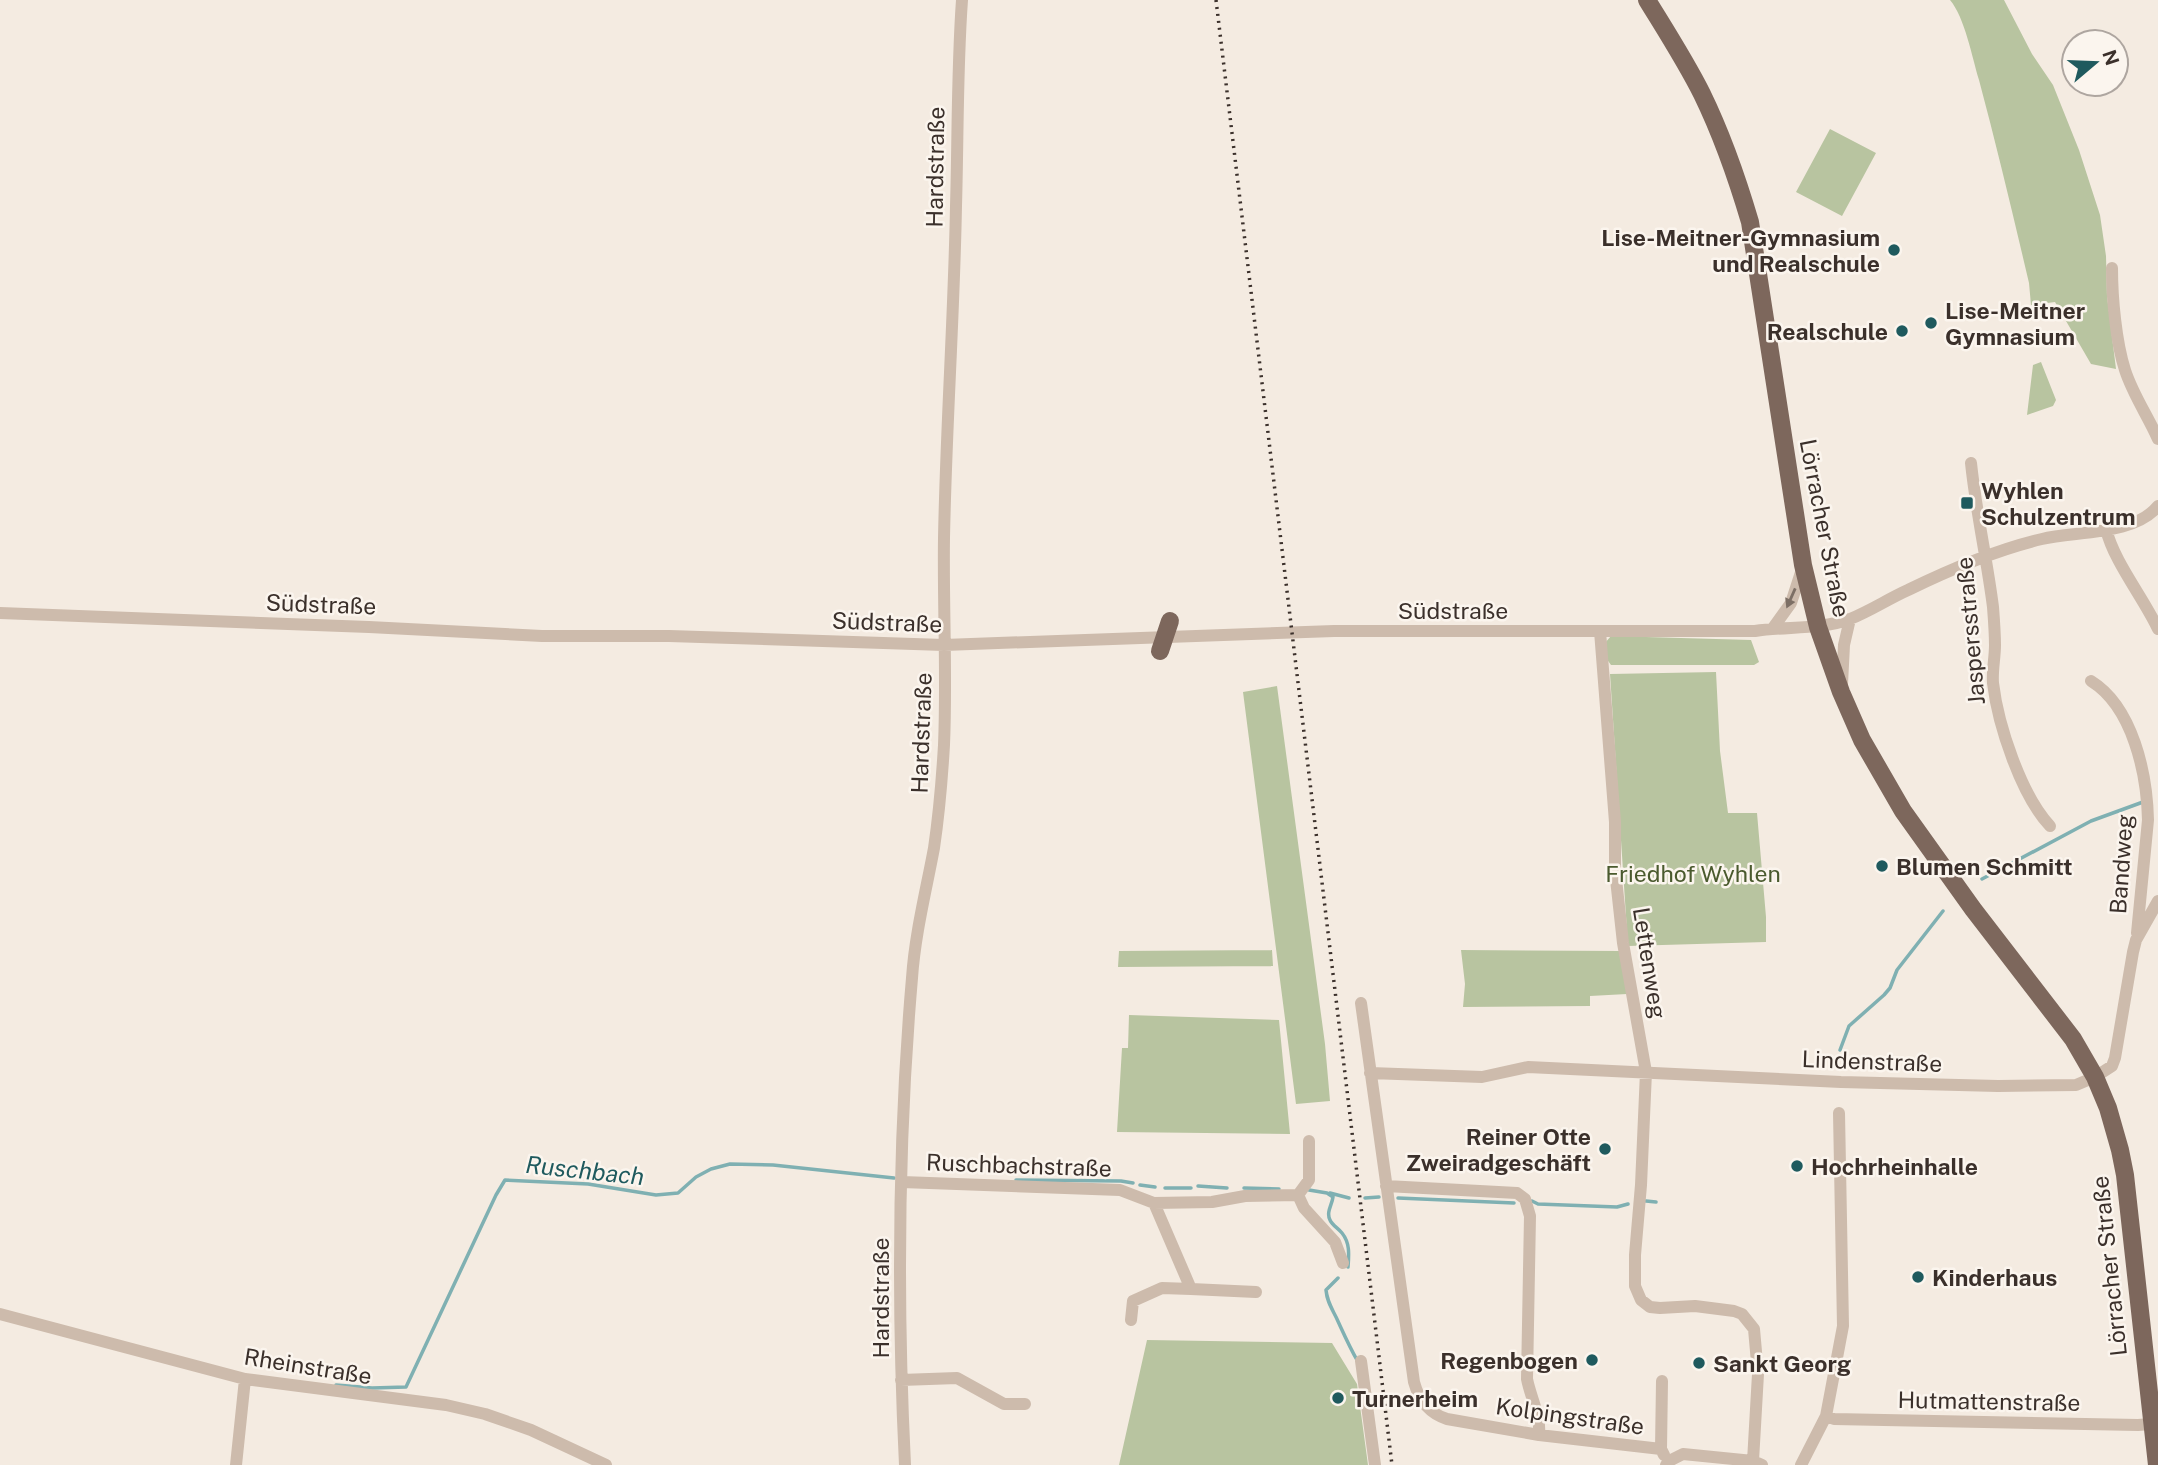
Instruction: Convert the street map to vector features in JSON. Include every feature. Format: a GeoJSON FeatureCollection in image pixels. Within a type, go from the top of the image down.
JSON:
{"type":"FeatureCollection","features":[{"type":"Feature","properties":{"kind":"main road","name":"Lörracher Straße"},"geometry":{"type":"LineString","coordinates":[[1647,0],[1710,110],[1750,222],[1803,565],[1818,628],[1841,692],[1862,740],[1903,811],[1973,909],[2073,1039],[2095,1077],[2108,1108],[2125,1175],[2157,1465]]}},
{"type":"Feature","properties":{"kind":"main road"},"geometry":{"type":"LineString","coordinates":[[1160,651],[1170,621]]}},
{"type":"Feature","properties":{"kind":"street","name":"Hardstraße"},"geometry":{"type":"LineString","coordinates":[[905,1465],[899,1259],[907,1049],[912,974],[934,847],[944,742],[945,525],[957,205],[957,86],[961,0]]}},
{"type":"Feature","properties":{"kind":"street"},"geometry":{"type":"LineString","coordinates":[[2112,268],[2112,298],[2124,368],[2158,439]]}},
{"type":"Feature","properties":{"kind":"street","name":"Jaspersstraße"},"geometry":{"type":"LineString","coordinates":[[1972,463],[1975,503],[1985,555],[1996,645],[1993,680],[1998,712],[2013,758],[2039,814],[2050,826]]}},
{"type":"Feature","properties":{"kind":"street","name":"Südstraße"},"geometry":{"type":"LineString","coordinates":[[0,613],[542,636],[669,636],[944,645],[1334,631],[1755,631],[1773,628],[1818,628],[1850,619],[1906,590],[1985,555],[2044,539],[2130,524],[2151,515],[2158,506]]}},
{"type":"Feature","properties":{"kind":"street"},"geometry":{"type":"LineString","coordinates":[[2106,529],[2112,549],[2158,629]]}},
{"type":"Feature","properties":{"kind":"street"},"geometry":{"type":"LineString","coordinates":[[1773,628],[1791,603],[1803,565]]}},
{"type":"Feature","properties":{"kind":"street"},"geometry":{"type":"LineString","coordinates":[[1841,692],[1844,645],[1850,619]]}},
{"type":"Feature","properties":{"kind":"street","name":"Lettenweg"},"geometry":{"type":"LineString","coordinates":[[1600,631],[1615,822],[1615,870],[1623,943],[1646,1072],[1635,1255],[1636,1286],[1641,1300],[1650,1307],[1695,1306],[1734,1311],[1742,1314],[1754,1329],[1758,1374],[1758,1463]]}},
{"type":"Feature","properties":{"kind":"street","name":"Bandweg"},"geometry":{"type":"LineString","coordinates":[[2091,681],[2101,687],[2116,703],[2126,724],[2138,752],[2147,806],[2147,847],[2136,940],[2115,1058],[2112,1066],[2095,1077]]}},
{"type":"Feature","properties":{"kind":"street"},"geometry":{"type":"LineString","coordinates":[[2140,902],[2148,908],[2157,903]]}},
{"type":"Feature","properties":{"kind":"street"},"geometry":{"type":"LineString","coordinates":[[2136,940],[2157,903]]}},
{"type":"Feature","properties":{"kind":"street","name":"Kolpingstraße"},"geometry":{"type":"LineString","coordinates":[[1361,1003],[1414,1382],[1420,1398],[1429,1410],[1440,1417],[1539,1436],[1661,1449]]}},
{"type":"Feature","properties":{"kind":"street","name":"Lindenstraße"},"geometry":{"type":"LineString","coordinates":[[1370,1073],[1482,1077],[1528,1067],[1998,1086],[2076,1085],[2095,1077]]}},
{"type":"Feature","properties":{"kind":"street"},"geometry":{"type":"LineString","coordinates":[[1801,1465],[1826,1416],[1843,1326],[1839,1112]]}},
{"type":"Feature","properties":{"kind":"street"},"geometry":{"type":"LineString","coordinates":[[1309,1141],[1309,1180],[1298,1195],[1304,1208],[1335,1242],[1343,1262]]}},
{"type":"Feature","properties":{"kind":"street","name":"Ruschbachstraße"},"geometry":{"type":"LineString","coordinates":[[902,1182],[1120,1189],[1154,1203],[1212,1202],[1245,1196],[1298,1195]]}},
{"type":"Feature","properties":{"kind":"street"},"geometry":{"type":"LineString","coordinates":[[1386,1186],[1517,1193],[1525,1199],[1530,1216],[1527,1379],[1531,1399],[1541,1420],[1539,1436]]}},
{"type":"Feature","properties":{"kind":"street"},"geometry":{"type":"LineString","coordinates":[[1154,1203],[1191,1289]]}},
{"type":"Feature","properties":{"kind":"street"},"geometry":{"type":"LineString","coordinates":[[1131,1320],[1133,1301],[1162,1288],[1256,1292]]}},
{"type":"Feature","properties":{"kind":"street","name":"Rheinstraße"},"geometry":{"type":"LineString","coordinates":[[0,1314],[245,1380],[446,1405],[485,1414],[531,1430],[606,1465]]}},
{"type":"Feature","properties":{"kind":"street"},"geometry":{"type":"LineString","coordinates":[[1361,1361],[1375,1465]]}},
{"type":"Feature","properties":{"kind":"street"},"geometry":{"type":"LineString","coordinates":[[901,1380],[957,1378],[1004,1404],[1025,1404]]}},
{"type":"Feature","properties":{"kind":"street"},"geometry":{"type":"LineString","coordinates":[[236,1465],[245,1380]]}},
{"type":"Feature","properties":{"kind":"street"},"geometry":{"type":"LineString","coordinates":[[1662,1381],[1661,1449],[1667,1463],[1683,1454],[1758,1463]]}},
{"type":"Feature","properties":{"kind":"street","name":"Hutmattenstraße"},"geometry":{"type":"LineString","coordinates":[[1826,1416],[1834,1419],[2138,1426],[2151,1424]]}},
{"type":"Feature","properties":{"kind":"green space"},"geometry":{"type":"Polygon","coordinates":[[[1950,0],[2004,0],[2032,54],[2053,85],[2079,150],[2100,215],[2116,369],[2091,364],[2055,302],[2031,305],[2029,283],[1979,80],[1964,27],[1950,0]]]}},
{"type":"Feature","properties":{"kind":"green space"},"geometry":{"type":"Polygon","coordinates":[[[1830,129],[1876,153],[1842,216],[1796,192],[1830,129]]]}},
{"type":"Feature","properties":{"kind":"green space"},"geometry":{"type":"Polygon","coordinates":[[[2041,362],[2056,400],[2053,406],[2027,415],[2033,365],[2041,362]]]}},
{"type":"Feature","properties":{"kind":"green space"},"geometry":{"type":"Polygon","coordinates":[[[1611,636],[1751,640],[1759,662],[1754,665],[1611,665],[1606,658],[1605,643],[1611,636]]]}},
{"type":"Feature","properties":{"kind":"green space","name":"Friedhof Wyhlen"},"geometry":{"type":"Polygon","coordinates":[[[1716,672],[1720,751],[1728,813],[1757,813],[1766,942],[1628,946],[1610,674],[1716,672]]]}},
{"type":"Feature","properties":{"kind":"green space"},"geometry":{"type":"Polygon","coordinates":[[[1277,686],[1325,1044],[1330,1101],[1296,1104],[1243,692],[1277,686]]]}},
{"type":"Feature","properties":{"kind":"green space"},"geometry":{"type":"Polygon","coordinates":[[[1272,950],[1273,966],[1118,967],[1119,951],[1272,950]]]}},
{"type":"Feature","properties":{"kind":"green space"},"geometry":{"type":"Polygon","coordinates":[[[1461,950],[1619,951],[1627,994],[1590,996],[1590,1006],[1463,1007],[1465,984],[1461,950]]]}},
{"type":"Feature","properties":{"kind":"green space"},"geometry":{"type":"Polygon","coordinates":[[[1129,1015],[1279,1020],[1290,1134],[1117,1132],[1122,1048],[1128,1048],[1129,1015]]]}},
{"type":"Feature","properties":{"kind":"green space"},"geometry":{"type":"Polygon","coordinates":[[[1147,1340],[1332,1343],[1357,1384],[1368,1465],[1119,1465],[1147,1340]]]}},
{"type":"Feature","properties":{"kind":"waterway","name":"Ruschbach"},"geometry":{"type":"LineString","coordinates":[[1982,879],[2091,821],[2143,802]]}},
{"type":"Feature","properties":{"kind":"waterway","name":"Ruschbach"},"geometry":{"type":"LineString","coordinates":[[1840,1050],[1849,1026],[1890,988],[1897,970],[1943,911]]}},
{"type":"Feature","properties":{"kind":"waterway","name":"Ruschbach"},"geometry":{"type":"LineString","coordinates":[[336,1385],[406,1387],[505,1180],[588,1184],[656,1195],[678,1193],[696,1177],[711,1169],[730,1164],[773,1165],[894,1178]]}},
{"type":"Feature","properties":{"kind":"waterway","name":"Ruschbach"},"geometry":{"type":"LineString","coordinates":[[1016,1180],[1133,1183]]}},
{"type":"Feature","properties":{"kind":"waterway"},"geometry":{"type":"LineString","coordinates":[[1140,1185],[1155,1187]]}},
{"type":"Feature","properties":{"kind":"waterway"},"geometry":{"type":"LineString","coordinates":[[1198,1186],[1227,1188]]}},
{"type":"Feature","properties":{"kind":"waterway"},"geometry":{"type":"LineString","coordinates":[[1165,1188],[1191,1188]]}},
{"type":"Feature","properties":{"kind":"waterway"},"geometry":{"type":"LineString","coordinates":[[1244,1188],[1279,1189]]}},
{"type":"Feature","properties":{"kind":"waterway"},"geometry":{"type":"LineString","coordinates":[[1309,1190],[1327,1193],[1333,1197],[1329,1217],[1346,1241],[1348,1267]]}},
{"type":"Feature","properties":{"kind":"waterway"},"geometry":{"type":"LineString","coordinates":[[1330,1193],[1349,1198]]}},
{"type":"Feature","properties":{"kind":"waterway"},"geometry":{"type":"LineString","coordinates":[[1365,1198],[1379,1197]]}},
{"type":"Feature","properties":{"kind":"waterway"},"geometry":{"type":"LineString","coordinates":[[1398,1198],[1514,1203]]}},
{"type":"Feature","properties":{"kind":"waterway"},"geometry":{"type":"LineString","coordinates":[[1532,1201],[1538,1204],[1617,1207],[1628,1204]]}},
{"type":"Feature","properties":{"kind":"waterway"},"geometry":{"type":"LineString","coordinates":[[1646,1201],[1656,1202]]}},
{"type":"Feature","properties":{"kind":"waterway"},"geometry":{"type":"LineString","coordinates":[[1338,1278],[1326,1290],[1327,1297],[1357,1360]]}},
{"type":"Feature","properties":{"kind":"railway"},"geometry":{"type":"LineString","coordinates":[[1216,0],[1392,1465]]}},
{"type":"Feature","properties":{"kind":"place","name":"Lise-Meitner-Gymnasium und Realschule"},"geometry":{"type":"Point","coordinates":[1894,250]}},
{"type":"Feature","properties":{"kind":"place","name":"Lise-Meitner Gymnasium"},"geometry":{"type":"Point","coordinates":[1931,323]}},
{"type":"Feature","properties":{"kind":"place","name":"Realschule"},"geometry":{"type":"Point","coordinates":[1902,331]}},
{"type":"Feature","properties":{"kind":"place","name":"Wyhlen Schulzentrum"},"geometry":{"type":"Point","coordinates":[1967,503]}},
{"type":"Feature","properties":{"kind":"place","name":"Blumen Schmitt"},"geometry":{"type":"Point","coordinates":[1882,866]}},
{"type":"Feature","properties":{"kind":"place","name":"Reiner Otte Zweiradgeschäft"},"geometry":{"type":"Point","coordinates":[1605,1149]}},
{"type":"Feature","properties":{"kind":"place","name":"Hochrheinhalle"},"geometry":{"type":"Point","coordinates":[1797,1166]}},
{"type":"Feature","properties":{"kind":"place","name":"Kinderhaus"},"geometry":{"type":"Point","coordinates":[1918,1277]}},
{"type":"Feature","properties":{"kind":"place","name":"Regenbogen"},"geometry":{"type":"Point","coordinates":[1592,1360]}},
{"type":"Feature","properties":{"kind":"place","name":"Sankt Georg"},"geometry":{"type":"Point","coordinates":[1699,1363]}},
{"type":"Feature","properties":{"kind":"place","name":"Turnerheim"},"geometry":{"type":"Point","coordinates":[1338,1398]}}]}
